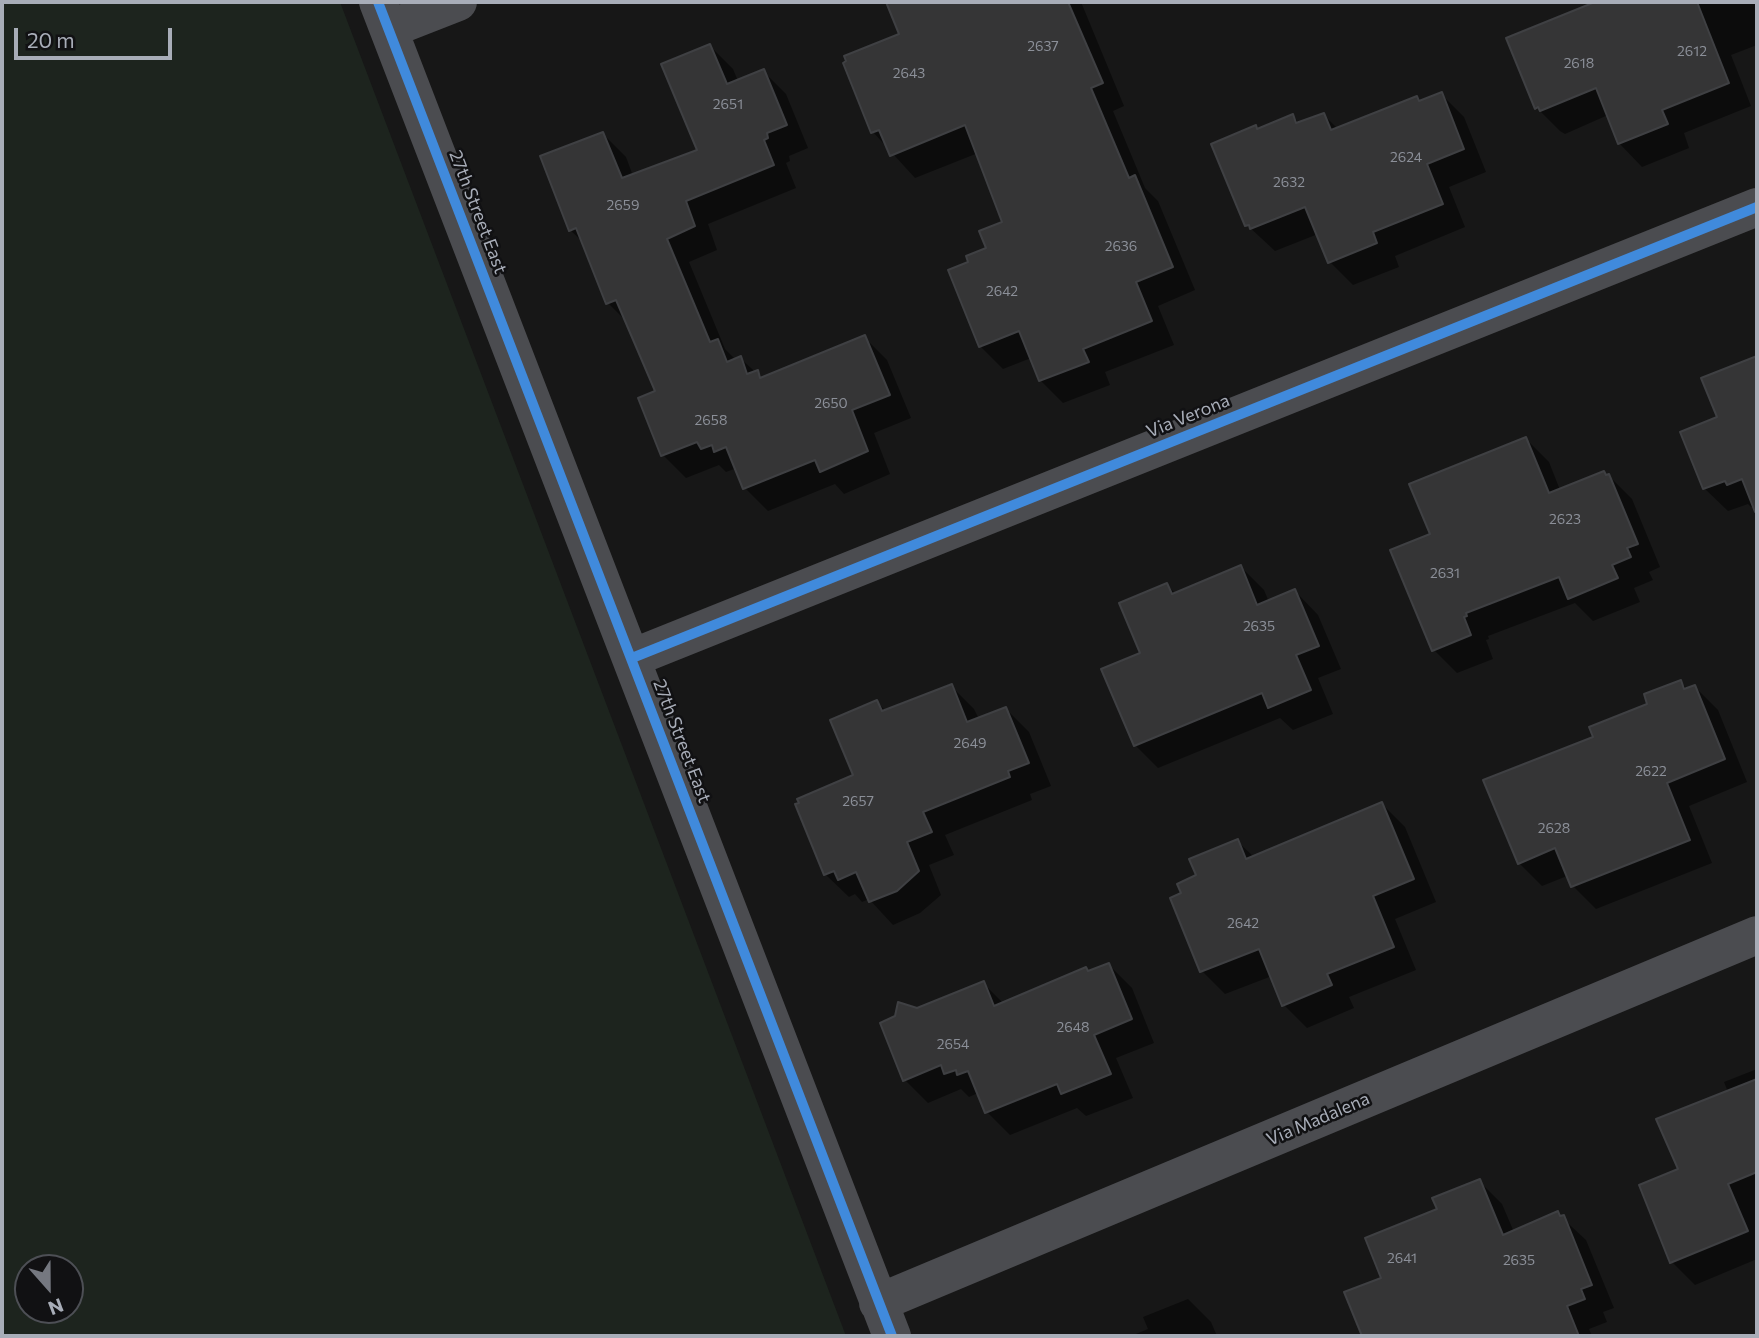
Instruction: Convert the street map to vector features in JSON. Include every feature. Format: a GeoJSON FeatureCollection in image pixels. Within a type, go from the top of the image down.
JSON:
{"type":"FeatureCollection","features":[{"type":"Feature","properties":{"kind":"street"},"geometry":{"type":"LineString","coordinates":[[384,15],[458,2]]}},
{"type":"Feature","properties":{"kind":"street","name":"27th Street East"},"geometry":{"type":"LineString","coordinates":[[384,15],[885,1320]]}},
{"type":"Feature","properties":{"kind":"street","name":"Via Verona"},"geometry":{"type":"LineString","coordinates":[[632,658],[1757,207]]}},
{"type":"Feature","properties":{"kind":"street","name":"Via Madalena"},"geometry":{"type":"LineString","coordinates":[[885,1320],[1757,935]]}},
{"type":"Feature","properties":{"kind":"shaded area"},"geometry":{"type":"Polygon","coordinates":[[[2,2],[340,2],[846,1336],[2,1336],[2,2]]]}},
{"type":"Feature","properties":{"kind":"building"},"geometry":{"type":"Polygon","coordinates":[[[886,2],[1068,2],[1103,83],[1091,88],[1129,178],[1135,175],[1173,267],[1136,282],[1152,321],[1083,349],[1089,362],[1039,381],[1019,331],[979,347],[948,270],[968,262],[966,256],[986,248],[979,231],[1002,222],[965,125],[890,156],[879,130],[871,133],[843,63],[846,61],[844,56],[899,34],[886,2]]]}},
{"type":"Feature","properties":{"kind":"building"},"geometry":{"type":"Polygon","coordinates":[[[1595,2],[1697,2],[1729,83],[1662,110],[1668,124],[1618,144],[1596,88],[1540,111],[1538,107],[1535,109],[1506,38],[1595,2]]]}},
{"type":"Feature","properties":{"kind":"building"},"geometry":{"type":"Polygon","coordinates":[[[710,44],[727,84],[764,69],[787,125],[767,133],[768,138],[764,140],[774,165],[686,201],[695,226],[667,239],[710,342],[718,339],[727,362],[741,356],[747,374],[758,370],[760,378],[865,335],[890,395],[852,410],[868,451],[820,472],[815,460],[743,489],[726,447],[714,452],[712,445],[701,449],[697,442],[661,456],[638,398],[655,391],[616,300],[606,304],[576,228],[569,231],[540,156],[603,132],[622,178],[697,150],[661,64],[710,44]]]}},
{"type":"Feature","properties":{"kind":"building"},"geometry":{"type":"Polygon","coordinates":[[[1442,92],[1464,149],[1427,164],[1443,204],[1373,232],[1377,243],[1328,263],[1305,207],[1250,229],[1249,225],[1245,226],[1211,144],[1256,125],[1257,129],[1293,114],[1296,123],[1324,113],[1331,130],[1417,96],[1419,101],[1442,92]]]}},
{"type":"Feature","properties":{"kind":"building"},"geometry":{"type":"Polygon","coordinates":[[[1757,356],[1755,512],[1742,479],[1727,485],[1725,481],[1703,489],[1680,432],[1717,417],[1701,378],[1757,356]]]}},
{"type":"Feature","properties":{"kind":"building"},"geometry":{"type":"Polygon","coordinates":[[[1526,437],[1549,493],[1604,471],[1606,475],[1609,474],[1638,544],[1627,548],[1631,557],[1612,565],[1618,578],[1568,599],[1559,577],[1466,613],[1467,616],[1464,617],[1471,635],[1432,651],[1390,550],[1430,534],[1409,484],[1526,437]]]}},
{"type":"Feature","properties":{"kind":"building"},"geometry":{"type":"Polygon","coordinates":[[[1241,565],[1257,605],[1295,589],[1319,646],[1296,655],[1311,690],[1268,708],[1262,693],[1134,746],[1101,669],[1140,653],[1119,603],[1167,583],[1172,594],[1241,565]]]}},
{"type":"Feature","properties":{"kind":"building"},"geometry":{"type":"Polygon","coordinates":[[[1681,680],[1684,689],[1695,685],[1725,759],[1667,783],[1690,840],[1571,887],[1555,848],[1518,864],[1483,780],[1593,737],[1589,727],[1647,704],[1644,694],[1681,680]]]}},
{"type":"Feature","properties":{"kind":"building"},"geometry":{"type":"Polygon","coordinates":[[[952,684],[967,722],[1006,707],[1029,763],[1008,771],[1010,777],[923,812],[932,832],[907,842],[919,871],[897,891],[869,902],[856,872],[838,880],[834,871],[824,875],[795,804],[799,803],[797,799],[853,775],[830,720],[877,700],[882,711],[952,684]]]}},
{"type":"Feature","properties":{"kind":"building"},"geometry":{"type":"Polygon","coordinates":[[[1382,802],[1414,879],[1373,896],[1394,947],[1327,974],[1332,985],[1282,1006],[1259,949],[1200,972],[1170,898],[1181,893],[1177,884],[1196,875],[1189,859],[1238,839],[1246,859],[1382,802]]]}},
{"type":"Feature","properties":{"kind":"building"},"geometry":{"type":"Polygon","coordinates":[[[1109,963],[1132,1019],[1094,1035],[1111,1074],[1061,1094],[1057,1084],[985,1113],[968,1071],[957,1075],[956,1070],[944,1074],[941,1065],[903,1081],[880,1023],[895,1016],[898,1002],[917,1008],[984,981],[994,1006],[1086,967],[1088,971],[1109,963]]]}},
{"type":"Feature","properties":{"kind":"building"},"geometry":{"type":"Polygon","coordinates":[[[1757,1079],[1757,1172],[1728,1184],[1748,1231],[1670,1263],[1639,1185],[1678,1169],[1656,1119],[1757,1079]]]}},
{"type":"Feature","properties":{"kind":"building"},"geometry":{"type":"Polygon","coordinates":[[[1480,1179],[1503,1235],[1558,1211],[1560,1216],[1564,1215],[1592,1285],[1581,1289],[1585,1299],[1567,1306],[1579,1336],[1362,1336],[1344,1292],[1381,1278],[1365,1238],[1437,1209],[1432,1198],[1480,1179]]]}},
{"type":"Feature","properties":{"kind":"cycle path"},"geometry":{"type":"LineString","coordinates":[[378,2],[892,1336]]}},
{"type":"Feature","properties":{"kind":"cycle path"},"geometry":{"type":"LineString","coordinates":[[632,658],[1757,207]]}}]}
